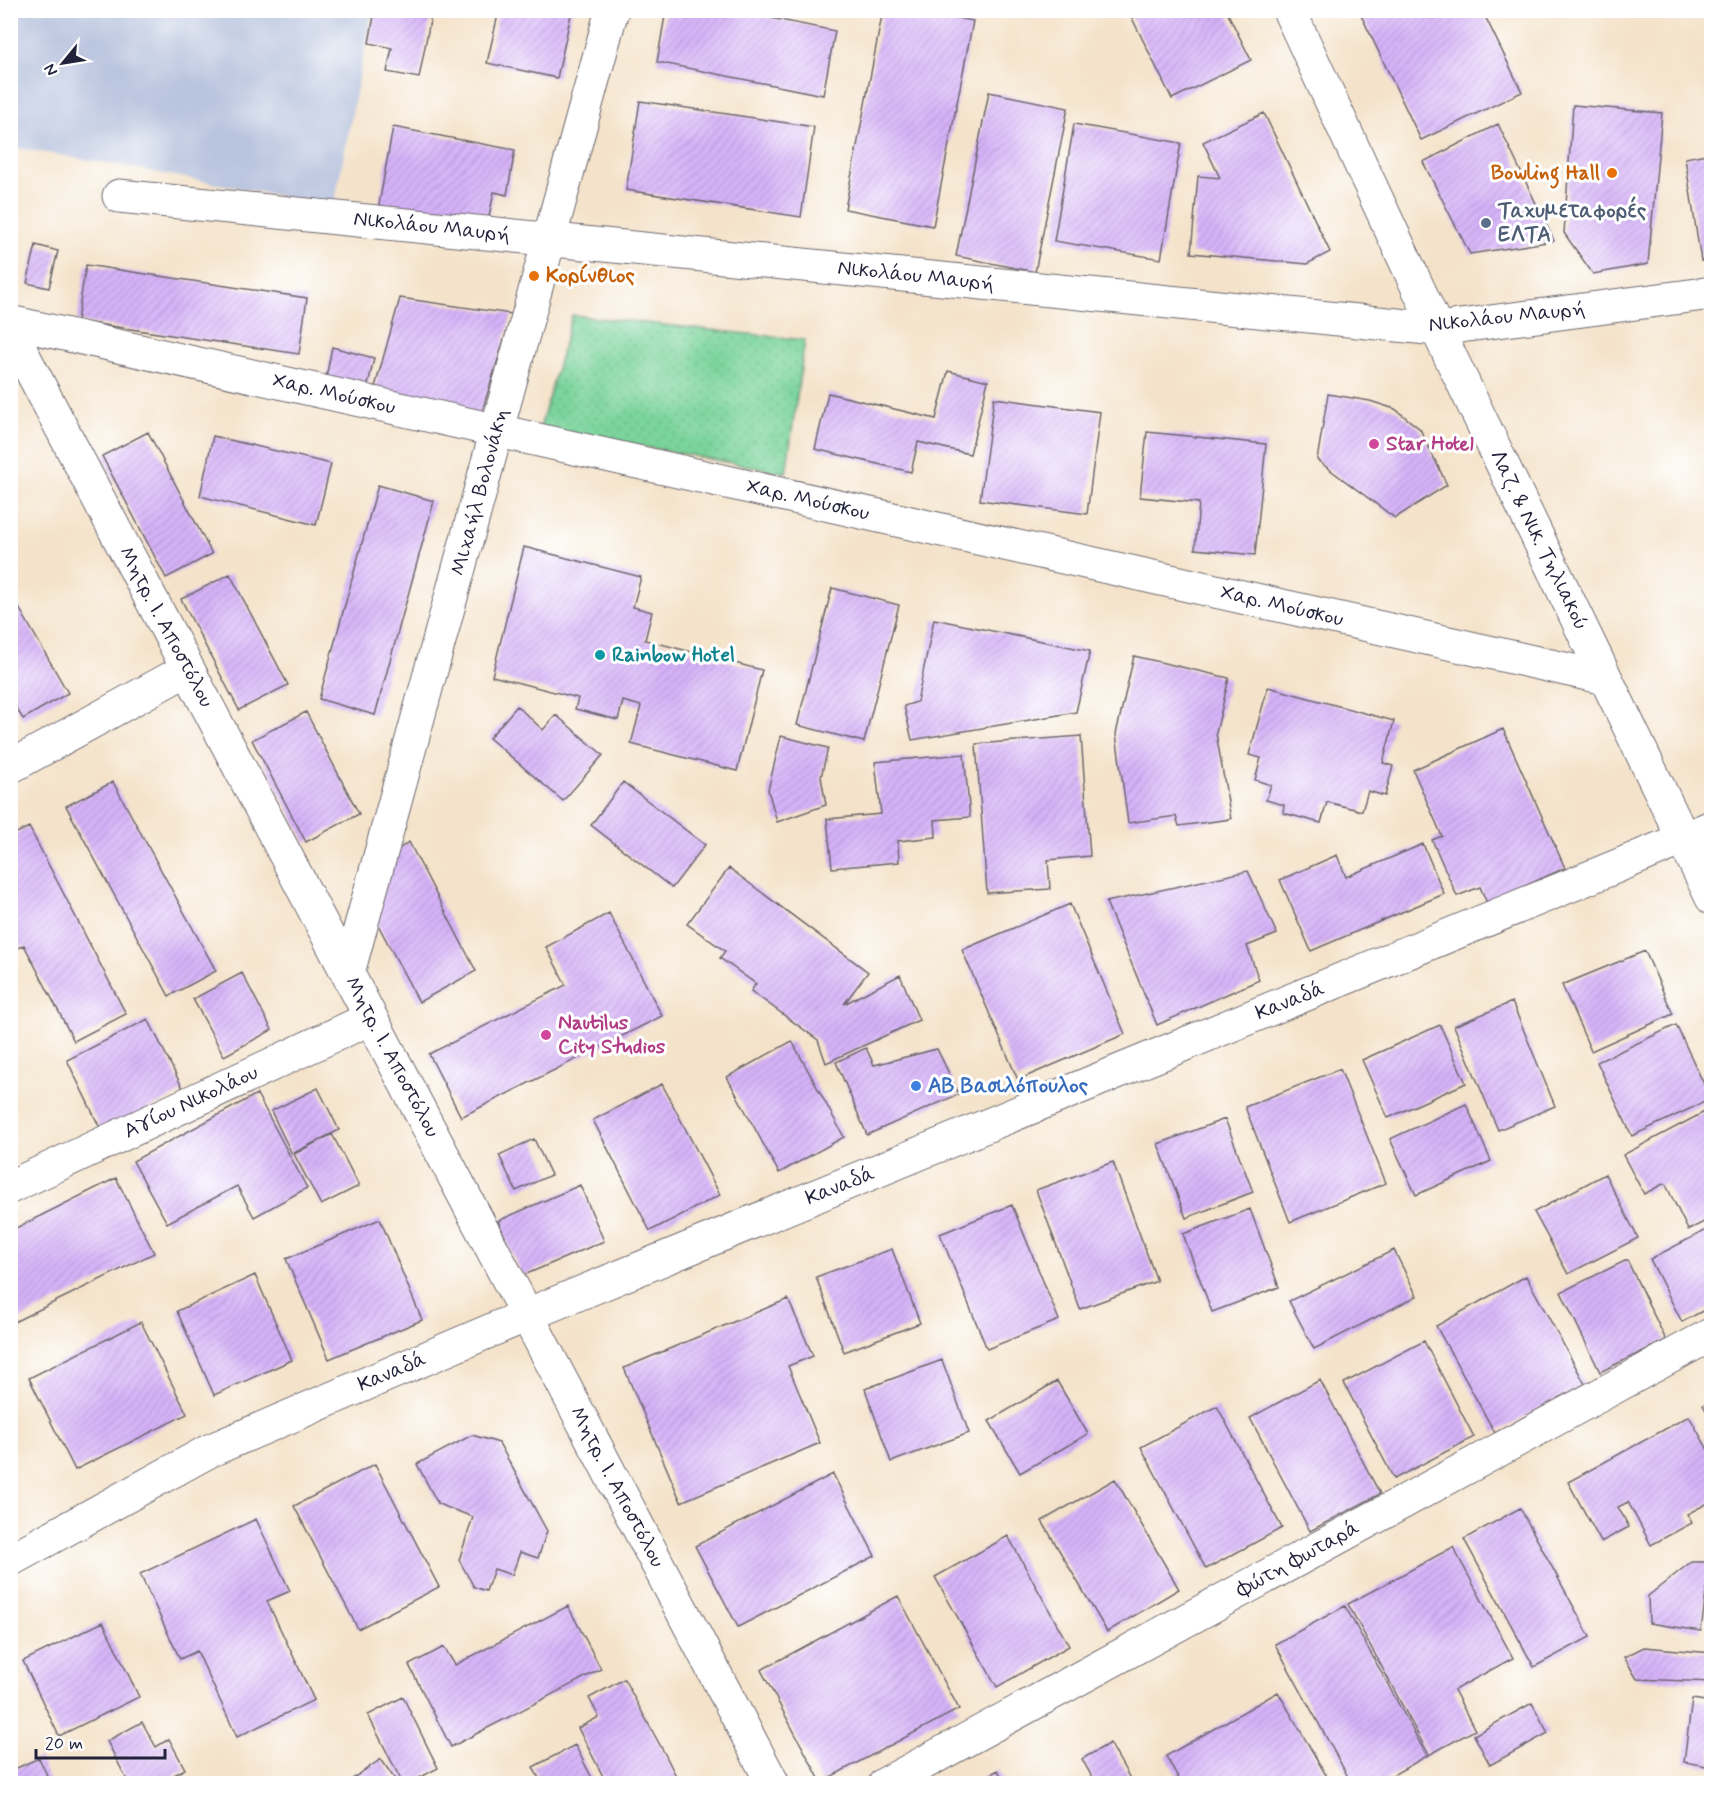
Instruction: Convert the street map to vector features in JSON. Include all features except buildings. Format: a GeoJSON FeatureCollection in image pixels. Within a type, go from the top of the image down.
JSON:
{"type":"FeatureCollection","features":[{"type":"Feature","properties":{"kind":"street","name":"Μιχαήλ Βολονάκη"},"geometry":{"type":"LineString","coordinates":[[348,973],[612,10]]}},
{"type":"Feature","properties":{"kind":"street","name":"Λαζ. & Νικ. Τηλιακού"},"geometry":{"type":"LineString","coordinates":[[1289,10],[1437,329],[1605,678],[1697,833],[1712,898]]}},
{"type":"Feature","properties":{"kind":"street","name":"Νικολάου Μαυρή"},"geometry":{"type":"LineString","coordinates":[[119,196],[1437,329],[1712,293]]}},
{"type":"Feature","properties":{"kind":"street","name":"Χαρ. Μούσκου"},"geometry":{"type":"LineString","coordinates":[[10,322],[1605,678]]}},
{"type":"Feature","properties":{"kind":"street","name":"Μητρ. Ι. Αποστόλου"},"geometry":{"type":"LineString","coordinates":[[10,330],[22,379],[188,669],[773,1784]]}},
{"type":"Feature","properties":{"kind":"street"},"geometry":{"type":"LineString","coordinates":[[10,767],[188,669]]}},
{"type":"Feature","properties":{"kind":"street","name":"Καναδά"},"geometry":{"type":"LineString","coordinates":[[10,1560],[208,1451],[527,1315],[1697,833]]}},
{"type":"Feature","properties":{"kind":"street","name":"Αγίου Νικολάου"},"geometry":{"type":"LineString","coordinates":[[10,1186],[371,1018]]}},
{"type":"Feature","properties":{"kind":"street","name":"Φώτη Φωταρά"},"geometry":{"type":"LineString","coordinates":[[885,1784],[1712,1334]]}},
{"type":"Feature","properties":{"kind":"shaded area"},"geometry":{"type":"Polygon","coordinates":[[[10,11],[372,11],[334,206],[11,147],[10,11]]]}},
{"type":"Feature","properties":{"kind":"green space"},"geometry":{"type":"Polygon","coordinates":[[[572,315],[805,340],[786,473],[540,428],[572,315]]]}},
{"type":"Feature","properties":{"kind":"place","name":"Bowling Hall"},"geometry":{"type":"Point","coordinates":[1612,173]}},
{"type":"Feature","properties":{"kind":"place","name":"Ταχυμεταφορές ΕΛΤΑ"},"geometry":{"type":"Point","coordinates":[1486,223]}},
{"type":"Feature","properties":{"kind":"place","name":"Κορίνθιος"},"geometry":{"type":"Point","coordinates":[534,276]}},
{"type":"Feature","properties":{"kind":"place","name":"Star Hotel"},"geometry":{"type":"Point","coordinates":[1374,444]}},
{"type":"Feature","properties":{"kind":"place","name":"Rainbow Hotel"},"geometry":{"type":"Point","coordinates":[600,655]}},
{"type":"Feature","properties":{"kind":"place","name":"Nautilus City Studios"},"geometry":{"type":"Point","coordinates":[546,1035]}},
{"type":"Feature","properties":{"kind":"place","name":"ΑΒ Βασιλόπουλος"},"geometry":{"type":"Point","coordinates":[916,1086]}}]}
